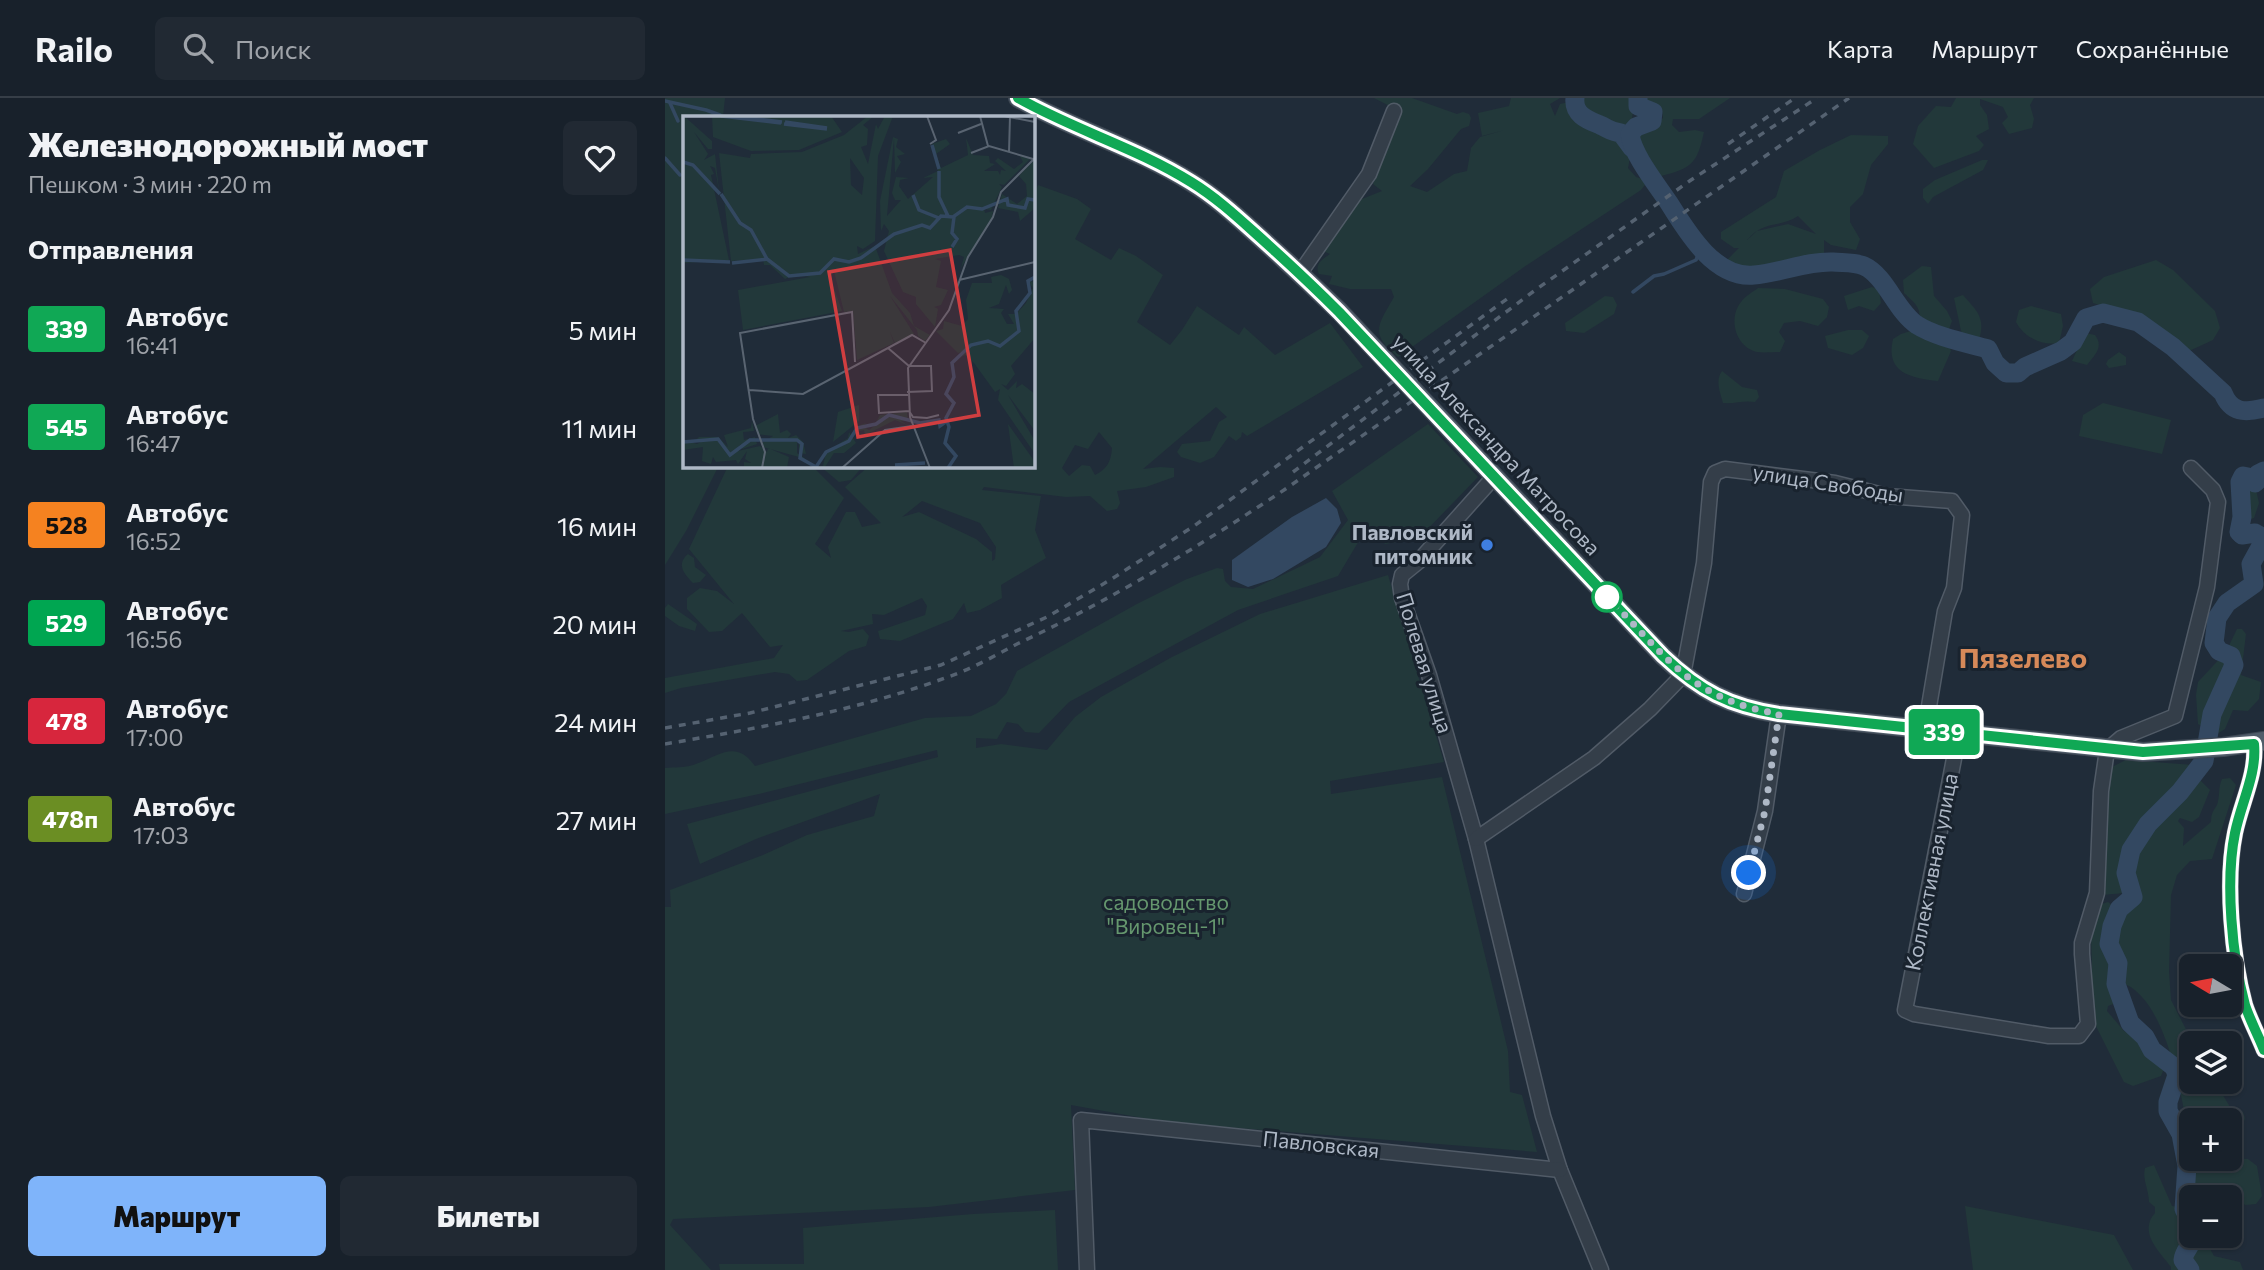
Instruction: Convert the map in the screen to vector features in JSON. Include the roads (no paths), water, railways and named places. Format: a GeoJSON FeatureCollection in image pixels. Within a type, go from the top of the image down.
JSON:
{"type":"FeatureCollection","features":[{"type":"Feature","properties":{"kind":"main road","name":"улица Александра Матросова"},"geometry":{"type":"LineString","coordinates":[[1018,98],[1192,182],[1223,205],[1300,273],[1683,675],[1720,698],[1740,706],[1779,714],[2107,750],[2162,752],[2259,742]]}},
{"type":"Feature","properties":{"kind":"street"},"geometry":{"type":"LineString","coordinates":[[1300,273],[1369,174],[1394,111]]}},
{"type":"Feature","properties":{"kind":"street"},"geometry":{"type":"LineString","coordinates":[[2107,750],[2121,738],[2175,716],[2207,587],[2218,502],[2213,489],[2191,468]]}},
{"type":"Feature","properties":{"kind":"street","name":"улица Свободы"},"geometry":{"type":"LineString","coordinates":[[1683,675],[1704,563],[1711,482],[1715,473],[1725,469],[1835,483],[1888,496],[1952,501],[1962,515],[1954,588],[1945,611],[1926,730]]}},
{"type":"Feature","properties":{"kind":"street","name":"Полевая улица"},"geometry":{"type":"LineString","coordinates":[[1476,839],[1400,584],[1402,575],[1418,562],[1494,477]]}},
{"type":"Feature","properties":{"kind":"street"},"geometry":{"type":"LineString","coordinates":[[1601,1270],[1560,1170],[1538,1096],[1476,839],[1594,758],[1650,709],[1683,675]]}},
{"type":"Feature","properties":{"kind":"street"},"geometry":{"type":"LineString","coordinates":[[1744,894],[1765,811],[1779,714]]}},
{"type":"Feature","properties":{"kind":"street","name":"Коллективная улица"},"geometry":{"type":"LineString","coordinates":[[1959,733],[1905,1010],[1914,1014],[2049,1036],[2079,1036],[2088,1024],[2082,954],[2097,893],[2101,791],[2107,750]]}},
{"type":"Feature","properties":{"kind":"street"},"geometry":{"type":"LineString","coordinates":[[2259,742],[2235,834],[2231,875],[2234,948],[2246,1006],[2264,1050]]}},
{"type":"Feature","properties":{"kind":"street","name":"Павловская"},"geometry":{"type":"LineString","coordinates":[[1087,1270],[1081,1120],[1560,1170]]}},
{"type":"Feature","properties":{"kind":"water"},"geometry":{"type":"Polygon","coordinates":[[[1326,498],[1337,509],[1341,523],[1326,547],[1273,579],[1248,587],[1232,580],[1232,560],[1292,517],[1326,498]]]}},
{"type":"Feature","properties":{"kind":"waterway"},"geometry":{"type":"LineString","coordinates":[[1575,98],[1576,109],[1582,116],[1621,133],[1632,148]]}},
{"type":"Feature","properties":{"kind":"waterway"},"geometry":{"type":"LineString","coordinates":[[1638,98],[1638,106],[1653,112],[1652,121],[1636,127],[1630,134],[1635,151],[1694,240],[1715,262],[1727,270],[1754,275],[1823,262],[1864,266],[1879,277],[1903,311],[1917,325],[1942,336],[1988,349],[1995,363],[2006,373],[2018,373],[2025,367],[2061,351],[2073,342],[2086,318],[2103,313],[2138,322],[2173,347],[2223,393],[2234,408],[2245,411],[2264,408]]}},
{"type":"Feature","properties":{"kind":"waterway"},"geometry":{"type":"LineString","coordinates":[[665,101],[720,115]]}},
{"type":"Feature","properties":{"kind":"waterway"},"geometry":{"type":"LineString","coordinates":[[670,103],[678,121]]}},
{"type":"Feature","properties":{"kind":"waterway"},"geometry":{"type":"LineString","coordinates":[[665,158],[680,175]]}},
{"type":"Feature","properties":{"kind":"waterway"},"geometry":{"type":"LineString","coordinates":[[1633,292],[1654,276],[1696,260],[1701,247]]}},
{"type":"Feature","properties":{"kind":"waterway"},"geometry":{"type":"LineString","coordinates":[[2186,1185],[2187,1166],[2181,1134],[2168,1111],[2168,1102],[2177,1075],[2174,1067],[2152,1050],[2145,1037],[2130,1023],[2116,984],[2118,963],[2109,944],[2119,909],[2133,897],[2126,873],[2131,850],[2148,824],[2180,792],[2204,761],[2212,714],[2234,665],[2231,656],[2219,651],[2214,643],[2217,618],[2227,603],[2254,584],[2251,564],[2262,544],[2262,537],[2255,533],[2242,535],[2239,532],[2242,517],[2240,482],[2243,476],[2255,483],[2258,474],[2264,471]]}},
{"type":"Feature","properties":{"kind":"waterway"},"geometry":{"type":"LineString","coordinates":[[2188,1248],[2183,1260],[2190,1270]]}},
{"type":"Feature","properties":{"kind":"railway"},"geometry":{"type":"LineString","coordinates":[[1728,144],[1795,98]]}},
{"type":"Feature","properties":{"kind":"railway"},"geometry":{"type":"LineString","coordinates":[[1293,472],[1534,291],[1691,180],[1817,98]]}},
{"type":"Feature","properties":{"kind":"railway"},"geometry":{"type":"LineString","coordinates":[[665,744],[807,717],[911,690],[973,667],[1120,591],[1284,490],[1849,98]]}},
{"type":"Feature","properties":{"kind":"railway"},"geometry":{"type":"LineString","coordinates":[[665,728],[750,713],[941,665],[1047,617],[1194,526],[1511,296]]}},
{"type":"Feature","properties":{"kind":"place","name":"Павловский питомник"},"geometry":{"type":"Point","coordinates":[1487,545]}},
{"type":"Feature","properties":{"kind":"district","name":"Пязелево"},"geometry":{"type":"Point","coordinates":[2023,658]}},
{"type":"Feature","properties":{"kind":"park label","name":"садоводство \"Вировец-1\""},"geometry":{"type":"Point","coordinates":[1166,915]}}]}
